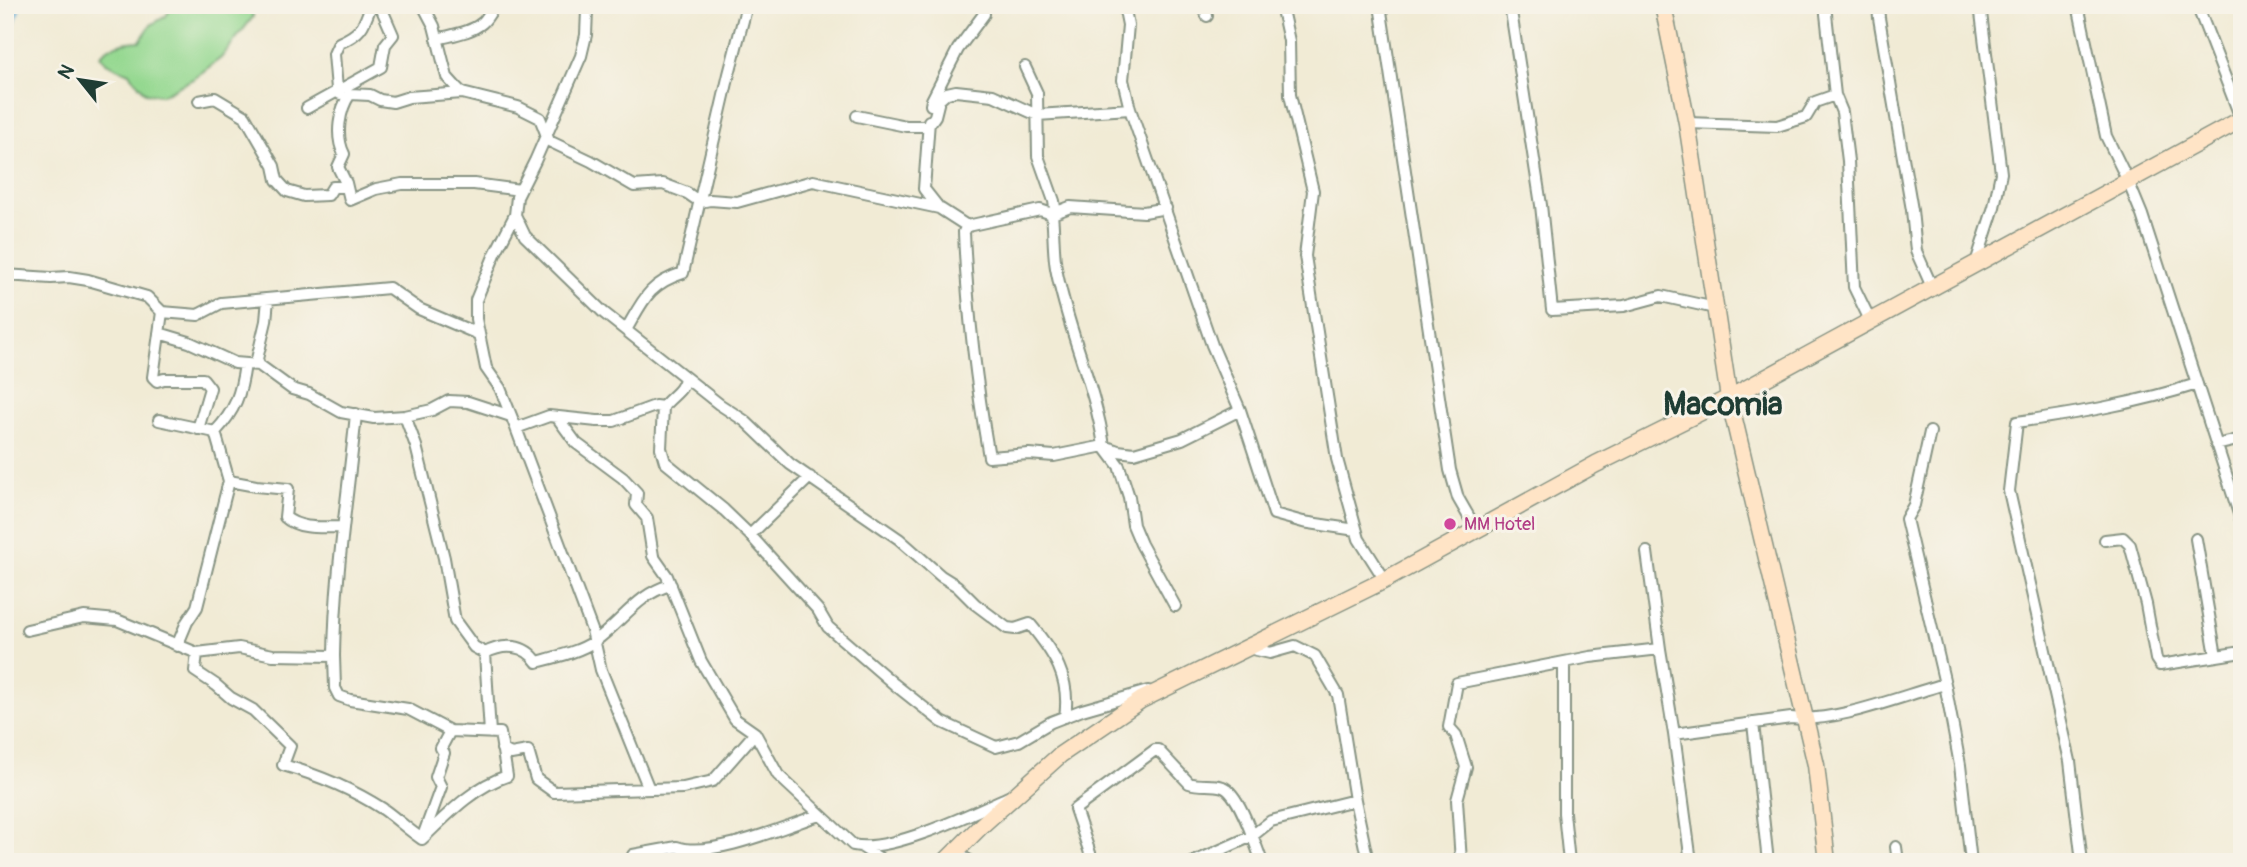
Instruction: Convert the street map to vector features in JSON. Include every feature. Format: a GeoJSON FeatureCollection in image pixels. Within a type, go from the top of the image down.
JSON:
{"type":"FeatureCollection","features":[{"type":"Feature","properties":{"kind":"main road"},"geometry":{"type":"LineString","coordinates":[[1663,5],[1687,123],[1729,398],[1816,765],[1827,862]]}},
{"type":"Feature","properties":{"kind":"main road"},"geometry":{"type":"LineString","coordinates":[[950,857],[1060,755],[1141,700],[1385,580],[1596,464],[1729,398],[2242,120]]}},
{"type":"Feature","properties":{"kind":"street"},"geometry":{"type":"LineString","coordinates":[[345,102],[337,89],[334,54],[339,43],[354,36],[365,22],[371,5]]}},
{"type":"Feature","properties":{"kind":"street"},"geometry":{"type":"LineString","coordinates":[[306,108],[381,66],[385,45],[393,35],[380,5]]}},
{"type":"Feature","properties":{"kind":"street"},"geometry":{"type":"LineString","coordinates":[[423,5],[434,26],[447,77],[462,93]]}},
{"type":"Feature","properties":{"kind":"street"},"geometry":{"type":"LineString","coordinates":[[437,38],[462,33],[482,23],[490,10],[497,5]]}},
{"type":"Feature","properties":{"kind":"street"},"geometry":{"type":"LineString","coordinates":[[625,330],[650,290],[668,278],[683,273],[747,5]]}},
{"type":"Feature","properties":{"kind":"street"},"geometry":{"type":"LineString","coordinates":[[982,5],[984,14],[958,49],[932,100],[924,189],[939,208],[967,226],[1040,210],[1052,214],[1070,207],[1144,212],[1166,208]]}},
{"type":"Feature","properties":{"kind":"street"},"geometry":{"type":"LineString","coordinates":[[1124,5],[1128,25],[1123,80],[1130,109],[1212,345],[1240,410],[1274,514],[1303,522],[1356,530]]}},
{"type":"Feature","properties":{"kind":"street"},"geometry":{"type":"LineString","coordinates":[[1281,5],[1289,41],[1290,95],[1313,191],[1305,256],[1336,459],[1359,539],[1385,580]]}},
{"type":"Feature","properties":{"kind":"street"},"geometry":{"type":"LineString","coordinates":[[1380,5],[1450,470],[1458,498],[1477,531]]}},
{"type":"Feature","properties":{"kind":"street"},"geometry":{"type":"LineString","coordinates":[[1510,5],[1541,205],[1552,310],[1624,306],[1661,296],[1715,308]]}},
{"type":"Feature","properties":{"kind":"street"},"geometry":{"type":"LineString","coordinates":[[1825,5],[1835,95],[1842,112],[1848,161],[1854,288],[1870,320]]}},
{"type":"Feature","properties":{"kind":"street"},"geometry":{"type":"LineString","coordinates":[[1878,5],[1878,18],[1912,210],[1916,251],[1932,287]]}},
{"type":"Feature","properties":{"kind":"street"},"geometry":{"type":"LineString","coordinates":[[1976,263],[1994,207],[2001,173],[1980,5]]}},
{"type":"Feature","properties":{"kind":"street"},"geometry":{"type":"LineString","coordinates":[[2078,5],[2106,136],[2142,215],[2242,523]]}},
{"type":"Feature","properties":{"kind":"street"},"geometry":{"type":"LineString","coordinates":[[2197,5],[2242,120]]}},
{"type":"Feature","properties":{"kind":"street"},"geometry":{"type":"LineString","coordinates":[[586,7],[586,35],[581,56],[520,190],[515,215],[495,254],[477,300],[476,319],[486,368],[500,388],[516,428],[587,615],[601,670],[649,789]]}},
{"type":"Feature","properties":{"kind":"street"},"geometry":{"type":"LineString","coordinates":[[1026,67],[1037,93],[1038,156],[1054,201],[1052,214],[1056,268],[1079,352],[1093,391],[1104,446],[1119,466],[1140,544],[1175,606]]}},
{"type":"Feature","properties":{"kind":"street"},"geometry":{"type":"LineString","coordinates":[[928,126],[935,116],[939,100],[947,93],[956,91],[993,95],[1037,115],[1130,109]]}},
{"type":"Feature","properties":{"kind":"street"},"geometry":{"type":"LineString","coordinates":[[520,190],[474,184],[402,184],[376,189],[350,200],[338,167],[344,154],[339,138],[345,102],[351,94],[358,93],[393,102],[410,97],[462,93],[518,107],[540,118],[549,141],[634,186],[663,184],[687,193],[700,202],[737,202],[813,181],[939,208]]}},
{"type":"Feature","properties":{"kind":"street"},"geometry":{"type":"LineString","coordinates":[[1687,123],[1777,126],[1806,117],[1815,102],[1835,95]]}},
{"type":"Feature","properties":{"kind":"street"},"geometry":{"type":"LineString","coordinates":[[200,101],[215,98],[246,117],[274,166],[277,180],[287,191],[316,196],[328,195],[333,187],[347,187]]}},
{"type":"Feature","properties":{"kind":"street"},"geometry":{"type":"LineString","coordinates":[[857,116],[906,126],[928,126]]}},
{"type":"Feature","properties":{"kind":"street"},"geometry":{"type":"LineString","coordinates":[[515,215],[525,236],[604,313],[719,404],[745,421],[790,464],[899,539],[1007,628],[1015,629],[1030,624],[1063,673],[1065,717]]}},
{"type":"Feature","properties":{"kind":"street"},"geometry":{"type":"LineString","coordinates":[[967,226],[964,232],[966,295],[976,385],[989,457],[1029,454],[1054,456],[1104,446],[1134,453],[1181,439],[1240,410]]}},
{"type":"Feature","properties":{"kind":"street"},"geometry":{"type":"LineString","coordinates":[[5,275],[88,280],[147,297],[162,312],[198,315],[220,303],[389,288],[419,309],[478,334]]}},
{"type":"Feature","properties":{"kind":"street"},"geometry":{"type":"LineString","coordinates":[[268,299],[257,359],[259,365],[292,389],[309,394],[341,412],[374,418],[405,416],[432,410],[449,401],[468,402],[511,416]]}},
{"type":"Feature","properties":{"kind":"street"},"geometry":{"type":"LineString","coordinates":[[162,312],[153,377],[157,381],[203,379],[210,388],[198,429]]}},
{"type":"Feature","properties":{"kind":"street"},"geometry":{"type":"LineString","coordinates":[[159,333],[189,342],[222,358],[244,365],[259,365]]}},
{"type":"Feature","properties":{"kind":"street"},"geometry":{"type":"LineString","coordinates":[[215,432],[229,418],[242,390],[244,365]]}},
{"type":"Feature","properties":{"kind":"street"},"geometry":{"type":"LineString","coordinates":[[685,377],[679,392],[663,407],[661,448],[665,462],[750,535],[818,610],[828,627],[942,722],[996,747],[1019,741],[1065,717],[1168,687]]}},
{"type":"Feature","properties":{"kind":"street"},"geometry":{"type":"LineString","coordinates":[[2082,862],[2070,761],[2009,491],[2017,422],[2144,400],[2197,384]]}},
{"type":"Feature","properties":{"kind":"street"},"geometry":{"type":"LineString","coordinates":[[516,428],[549,416],[614,421],[655,406],[663,407]]}},
{"type":"Feature","properties":{"kind":"street"},"geometry":{"type":"LineString","coordinates":[[356,414],[334,607],[335,688],[339,696],[408,709],[450,731],[500,733],[507,776],[489,782],[476,791],[422,839]]}},
{"type":"Feature","properties":{"kind":"street"},"geometry":{"type":"LineString","coordinates":[[405,416],[416,446],[444,558],[455,621],[474,647],[485,653]]}},
{"type":"Feature","properties":{"kind":"street"},"geometry":{"type":"LineString","coordinates":[[558,417],[576,443],[623,478],[636,493],[636,505],[647,518],[653,555],[671,585],[701,661],[735,719],[755,733],[778,775],[819,815],[853,845],[885,862]]}},
{"type":"Feature","properties":{"kind":"street"},"geometry":{"type":"LineString","coordinates":[[159,421],[215,432]]}},
{"type":"Feature","properties":{"kind":"street"},"geometry":{"type":"LineString","coordinates":[[177,646],[197,607],[229,481],[215,432]]}},
{"type":"Feature","properties":{"kind":"street"},"geometry":{"type":"LineString","coordinates":[[1930,432],[1914,505],[1906,519],[1945,684],[1960,765],[1971,862]]}},
{"type":"Feature","properties":{"kind":"street"},"geometry":{"type":"LineString","coordinates":[[2216,444],[2242,439]]}},
{"type":"Feature","properties":{"kind":"street"},"geometry":{"type":"LineString","coordinates":[[750,535],[810,477]]}},
{"type":"Feature","properties":{"kind":"street"},"geometry":{"type":"LineString","coordinates":[[229,481],[288,489],[285,517],[289,521],[311,527],[342,527]]}},
{"type":"Feature","properties":{"kind":"street"},"geometry":{"type":"LineString","coordinates":[[2105,540],[2123,538],[2130,545],[2146,604],[2156,659],[2160,665],[2242,652]]}},
{"type":"Feature","properties":{"kind":"street"},"geometry":{"type":"LineString","coordinates":[[2196,539],[2216,656]]}},
{"type":"Feature","properties":{"kind":"street"},"geometry":{"type":"LineString","coordinates":[[1647,552],[1692,862]]}},
{"type":"Feature","properties":{"kind":"street"},"geometry":{"type":"LineString","coordinates":[[485,653],[498,646],[521,648],[537,662],[564,655],[594,641],[645,597],[658,588],[671,585]]}},
{"type":"Feature","properties":{"kind":"street"},"geometry":{"type":"LineString","coordinates":[[27,630],[84,617],[117,620],[197,653],[239,648],[274,655],[334,656]]}},
{"type":"Feature","properties":{"kind":"street"},"geometry":{"type":"LineString","coordinates":[[1247,648],[1270,653],[1295,646],[1315,656],[1338,695],[1354,800],[1368,862]]}},
{"type":"Feature","properties":{"kind":"street"},"geometry":{"type":"LineString","coordinates":[[1461,862],[1457,800],[1466,767],[1456,735],[1450,727],[1457,683],[1590,657],[1660,649]]}},
{"type":"Feature","properties":{"kind":"street"},"geometry":{"type":"LineString","coordinates":[[197,653],[195,671],[231,698],[253,710],[290,746],[283,765],[306,771],[343,787],[383,809],[422,839]]}},
{"type":"Feature","properties":{"kind":"street"},"geometry":{"type":"LineString","coordinates":[[485,653],[490,733]]}},
{"type":"Feature","properties":{"kind":"street"},"geometry":{"type":"LineString","coordinates":[[1564,663],[1564,813],[1569,862]]}},
{"type":"Feature","properties":{"kind":"street"},"geometry":{"type":"LineString","coordinates":[[1674,734],[1753,723],[1806,720],[1849,712],[1945,684]]}},
{"type":"Feature","properties":{"kind":"street"},"geometry":{"type":"LineString","coordinates":[[1753,723],[1768,862]]}},
{"type":"Feature","properties":{"kind":"street"},"geometry":{"type":"LineString","coordinates":[[422,839],[441,788],[436,776],[444,753],[441,748],[450,731]]}},
{"type":"Feature","properties":{"kind":"street"},"geometry":{"type":"LineString","coordinates":[[502,749],[511,754],[528,751],[536,779],[554,792],[683,788],[713,781],[755,733]]}},
{"type":"Feature","properties":{"kind":"street"},"geometry":{"type":"LineString","coordinates":[[1093,862],[1075,809],[1155,750],[1189,783],[1220,786],[1229,792],[1245,818],[1262,862]]}},
{"type":"Feature","properties":{"kind":"street"},"geometry":{"type":"LineString","coordinates":[[862,848],[938,828],[1017,793]]}},
{"type":"Feature","properties":{"kind":"street"},"geometry":{"type":"LineString","coordinates":[[1194,862],[1252,836],[1271,821],[1354,800]]}},
{"type":"Feature","properties":{"kind":"street"},"geometry":{"type":"LineString","coordinates":[[633,855],[677,848],[710,848],[744,841],[819,815]]}},
{"type":"Feature","properties":{"kind":"street"},"geometry":{"type":"LineString","coordinates":[[1896,847],[1898,862]]}},
{"type":"Feature","properties":{"kind":"street"},"geometry":{"type":"LineString","coordinates":[[950,857],[972,862]]}},
{"type":"Feature","properties":{"kind":"green space"},"geometry":{"type":"Polygon","coordinates":[[[173,5],[249,5],[253,17],[221,58],[193,79],[162,95],[146,93],[129,73],[106,63],[100,56],[118,44],[140,41],[151,25],[166,16],[173,5]]]}},
{"type":"Feature","properties":{"kind":"waterway"},"geometry":{"type":"LineString","coordinates":[[5,61],[20,5]]}},
{"type":"Feature","properties":{"kind":"place","name":"MM Hotel"},"geometry":{"type":"Point","coordinates":[1450,524]}},
{"type":"Feature","properties":{"kind":"district","name":"Macomia"},"geometry":{"type":"Point","coordinates":[1723,405]}}]}
